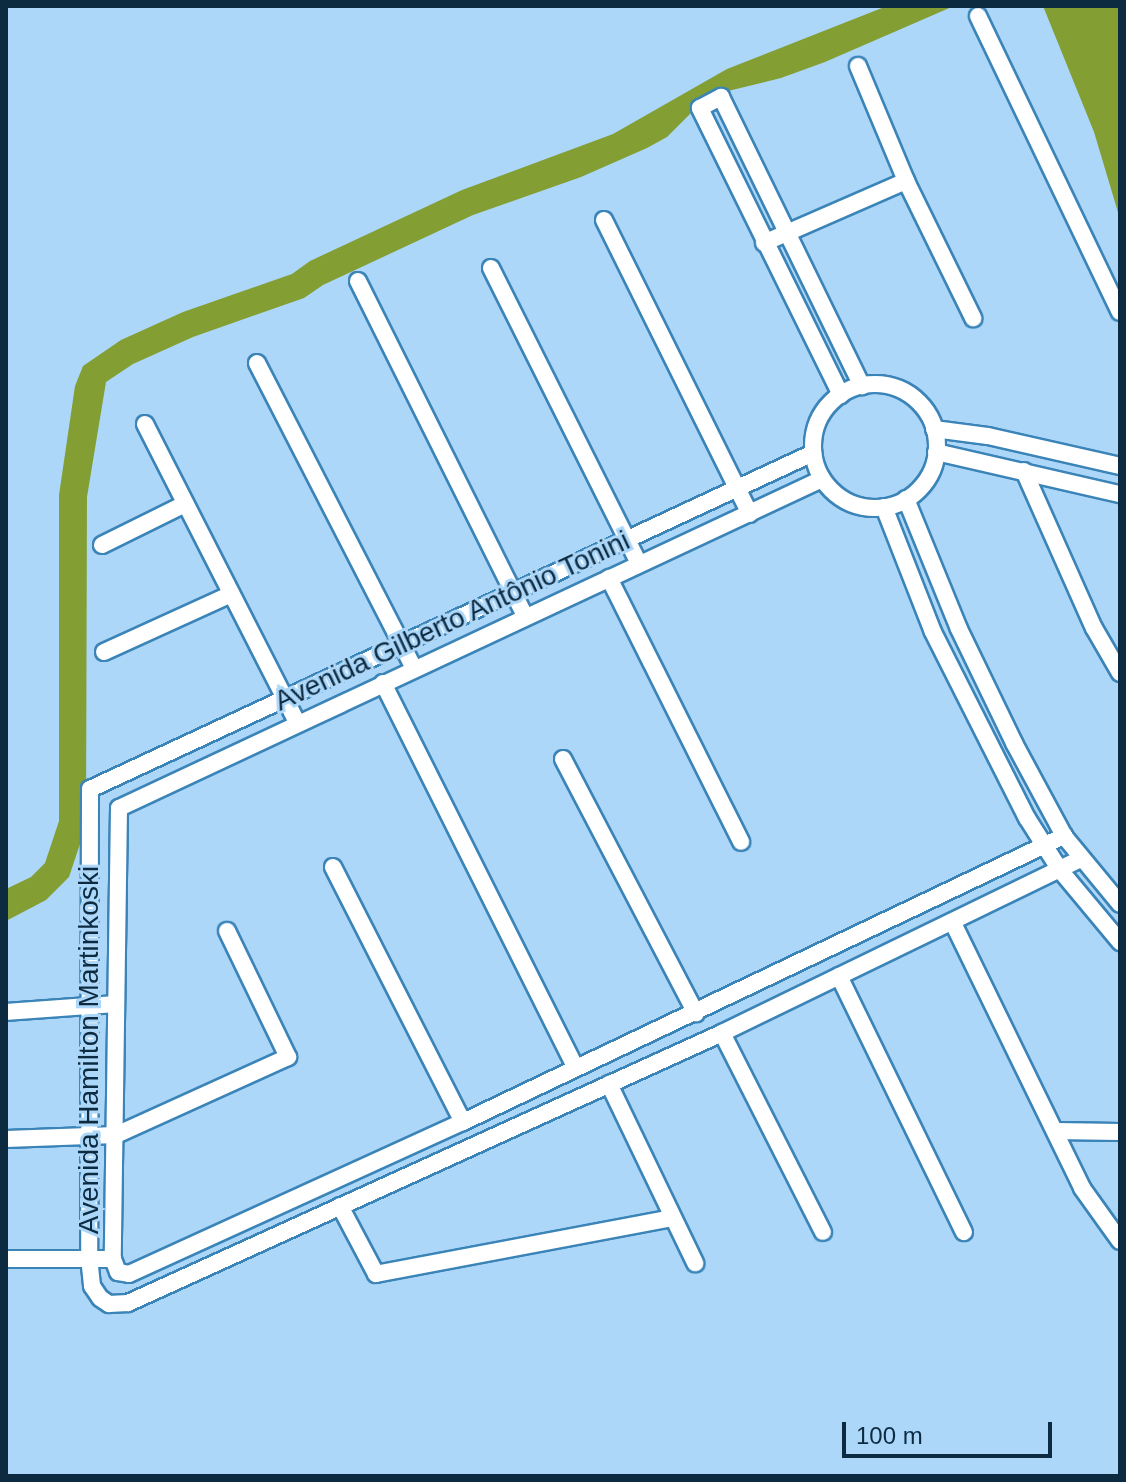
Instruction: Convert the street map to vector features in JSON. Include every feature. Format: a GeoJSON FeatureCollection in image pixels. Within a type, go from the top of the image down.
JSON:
{"type":"FeatureCollection","features":[{"type":"Feature","properties":{"kind":"street"},"geometry":{"type":"LineString","coordinates":[[978,16],[1120,312]]}},
{"type":"Feature","properties":{"kind":"street"},"geometry":{"type":"LineString","coordinates":[[858,66],[906,181],[973,318]]}},
{"type":"Feature","properties":{"kind":"street"},"geometry":{"type":"LineString","coordinates":[[841,395],[700,108],[721,97],[862,386]]}},
{"type":"Feature","properties":{"kind":"street"},"geometry":{"type":"LineString","coordinates":[[764,243],[906,181]]}},
{"type":"Feature","properties":{"kind":"street"},"geometry":{"type":"LineString","coordinates":[[604,220],[750,514]]}},
{"type":"Feature","properties":{"kind":"street"},"geometry":{"type":"LineString","coordinates":[[491,268],[639,564]]}},
{"type":"Feature","properties":{"kind":"street"},"geometry":{"type":"LineString","coordinates":[[358,281],[525,616]]}},
{"type":"Feature","properties":{"kind":"street"},"geometry":{"type":"LineString","coordinates":[[257,363],[414,669]]}},
{"type":"Feature","properties":{"kind":"street"},"geometry":{"type":"LineString","coordinates":[[885,385],[906,393],[923,408],[934,429],[936,452],[930,474],[906,499],[884,507],[851,503],[832,491],[822,479],[813,453],[819,420],[841,395],[862,386],[885,385]]}},
{"type":"Feature","properties":{"kind":"street"},"geometry":{"type":"LineString","coordinates":[[145,424],[297,722]]}},
{"type":"Feature","properties":{"kind":"street"},"geometry":{"type":"LineString","coordinates":[[934,429],[988,436],[1120,466]]}},
{"type":"Feature","properties":{"kind":"street"},"geometry":{"type":"LineString","coordinates":[[936,452],[1120,494]]}},
{"type":"Feature","properties":{"kind":"street","name":"Avenida Gilberto Antônio Tonini"},"geometry":{"type":"LineString","coordinates":[[90,789],[813,453]]}},
{"type":"Feature","properties":{"kind":"street"},"geometry":{"type":"LineString","coordinates":[[1024,471],[1094,628],[1120,673]]}},
{"type":"Feature","properties":{"kind":"street","name":"Avenida Gilberto Antônio Tonini"},"geometry":{"type":"LineString","coordinates":[[116,811],[122,805],[297,722],[822,479]]}},
{"type":"Feature","properties":{"kind":"street"},"geometry":{"type":"LineString","coordinates":[[906,499],[959,629],[1064,836],[1120,904]]}},
{"type":"Feature","properties":{"kind":"street"},"geometry":{"type":"LineString","coordinates":[[102,545],[185,504]]}},
{"type":"Feature","properties":{"kind":"street"},"geometry":{"type":"LineString","coordinates":[[884,507],[933,632],[991,750],[1045,848],[1120,942]]}},
{"type":"Feature","properties":{"kind":"street"},"geometry":{"type":"LineString","coordinates":[[609,578],[741,842]]}},
{"type":"Feature","properties":{"kind":"street"},"geometry":{"type":"LineString","coordinates":[[104,652],[231,594]]}},
{"type":"Feature","properties":{"kind":"street"},"geometry":{"type":"LineString","coordinates":[[383,683],[575,1067]]}},
{"type":"Feature","properties":{"kind":"street"},"geometry":{"type":"LineString","coordinates":[[563,759],[696,1013]]}},
{"type":"Feature","properties":{"kind":"street","name":"Avenida Hamilton Martinkoski"},"geometry":{"type":"LineString","coordinates":[[90,789],[89,1257],[92,1286],[100,1298],[109,1304],[128,1303],[340,1206]]}},
{"type":"Feature","properties":{"kind":"street","name":"Avenida Hamilton Martinkoski"},"geometry":{"type":"LineString","coordinates":[[115,1265],[116,811]]}},
{"type":"Feature","properties":{"kind":"street"},"geometry":{"type":"LineString","coordinates":[[6,1259],[89,1257],[115,1265],[129,1274],[696,1013],[1045,848],[1064,836]]}},
{"type":"Feature","properties":{"kind":"street"},"geometry":{"type":"LineString","coordinates":[[672,1218],[376,1274],[340,1206],[722,1033],[1081,859]]}},
{"type":"Feature","properties":{"kind":"street"},"geometry":{"type":"LineString","coordinates":[[333,867],[463,1122]]}},
{"type":"Feature","properties":{"kind":"street"},"geometry":{"type":"LineString","coordinates":[[953,923],[1082,1188],[1120,1241]]}},
{"type":"Feature","properties":{"kind":"street"},"geometry":{"type":"LineString","coordinates":[[6,1139],[116,1135],[288,1057],[227,931]]}},
{"type":"Feature","properties":{"kind":"street"},"geometry":{"type":"LineString","coordinates":[[839,976],[964,1232]]}},
{"type":"Feature","properties":{"kind":"street"},"geometry":{"type":"LineString","coordinates":[[6,1012],[115,1004]]}},
{"type":"Feature","properties":{"kind":"street"},"geometry":{"type":"LineString","coordinates":[[722,1033],[823,1232]]}},
{"type":"Feature","properties":{"kind":"street"},"geometry":{"type":"LineString","coordinates":[[609,1084],[695,1263]]}},
{"type":"Feature","properties":{"kind":"street"},"geometry":{"type":"LineString","coordinates":[[1055,1131],[1120,1132]]}},
{"type":"Feature","properties":{"kind":"green space"},"geometry":{"type":"Polygon","coordinates":[[[887,6],[954,6],[825,62],[781,78],[720,93],[697,107],[667,137],[647,148],[581,177],[473,215],[323,285],[304,298],[193,337],[133,364],[106,382],[87,497],[86,826],[69,877],[46,900],[6,921],[6,889],[31,877],[45,863],[59,821],[59,495],[75,386],[83,366],[121,340],[183,312],[292,274],[310,261],[462,190],[613,134],[727,69],[887,6]]]}},
{"type":"Feature","properties":{"kind":"green space"},"geometry":{"type":"Polygon","coordinates":[[[1043,6],[1120,6],[1120,219],[1094,132],[1043,6]]]}}]}
